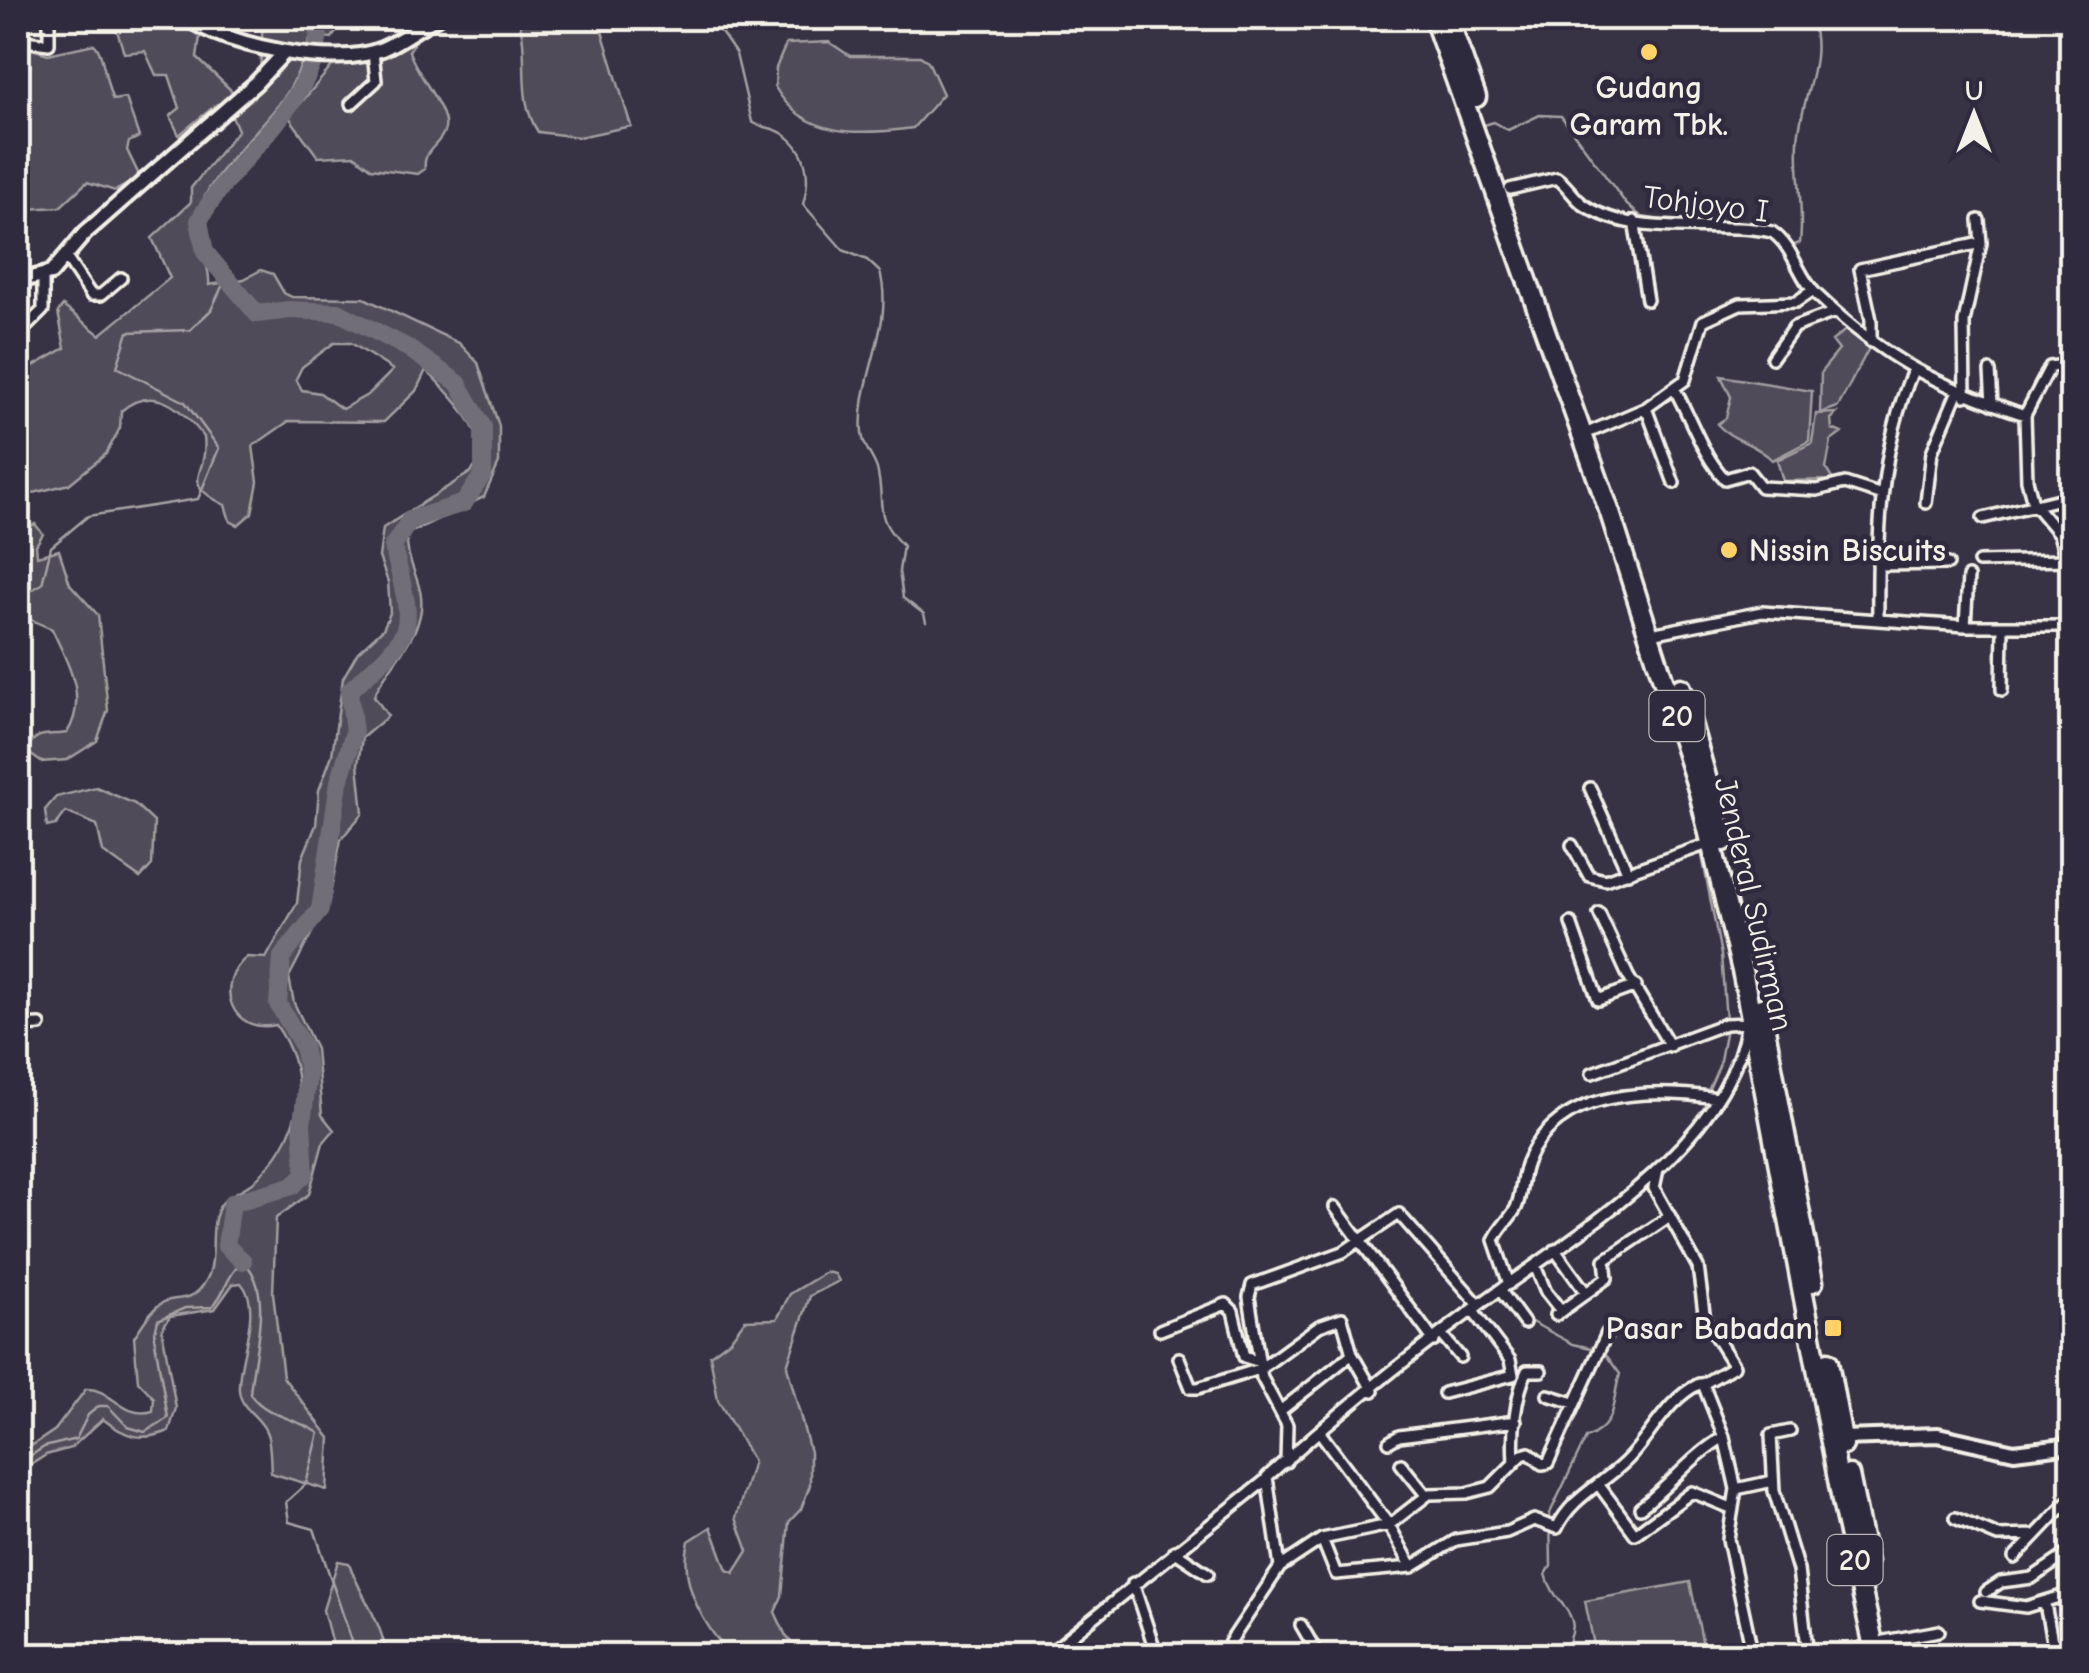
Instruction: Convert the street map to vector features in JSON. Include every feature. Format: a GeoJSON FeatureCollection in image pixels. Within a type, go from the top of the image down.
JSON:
{"type":"FeatureCollection","features":[{"type":"Feature","properties":{"kind":"highway","name":"Jenderal Sudirman"},"geometry":{"type":"LineString","coordinates":[[1434,18],[1497,172],[1510,189],[1561,355],[1592,431],[1656,632],[1712,842],[1880,1649]]}},
{"type":"Feature","properties":{"kind":"highway","name":"Jenderal Sudirman"},"geometry":{"type":"LineString","coordinates":[[1448,18],[1497,172],[1706,768],[1749,949],[1850,1438],[1880,1649]]}},
{"type":"Feature","properties":{"kind":"street"},"geometry":{"type":"LineString","coordinates":[[18,53],[24,41],[49,44],[49,18]]}},
{"type":"Feature","properties":{"kind":"street"},"geometry":{"type":"LineString","coordinates":[[187,18],[231,40],[285,52],[342,55],[373,52],[436,18]]}},
{"type":"Feature","properties":{"kind":"street"},"geometry":{"type":"LineString","coordinates":[[18,280],[43,277],[285,52]]}},
{"type":"Feature","properties":{"kind":"street"},"geometry":{"type":"LineString","coordinates":[[351,104],[376,81],[373,52]]}},
{"type":"Feature","properties":{"kind":"street","name":"Tohjoyo I"},"geometry":{"type":"LineString","coordinates":[[1510,189],[1556,178],[1587,207],[1634,221],[1695,230],[1772,232],[1782,241],[1812,292],[1871,342],[1961,394],[2025,415]]}},
{"type":"Feature","properties":{"kind":"street"},"geometry":{"type":"LineString","coordinates":[[1926,503],[1932,452],[1961,394],[1964,322],[1981,243],[1978,220]]}},
{"type":"Feature","properties":{"kind":"street"},"geometry":{"type":"LineString","coordinates":[[1634,221],[1647,300]]}},
{"type":"Feature","properties":{"kind":"street"},"geometry":{"type":"LineString","coordinates":[[1871,342],[1871,316],[1860,269],[1981,243]]}},
{"type":"Feature","properties":{"kind":"street"},"geometry":{"type":"LineString","coordinates":[[65,256],[91,295],[101,295],[121,278]]}},
{"type":"Feature","properties":{"kind":"street"},"geometry":{"type":"LineString","coordinates":[[26,326],[44,310],[43,277]]}},
{"type":"Feature","properties":{"kind":"street"},"geometry":{"type":"LineString","coordinates":[[1592,431],[1646,408],[1674,388],[1688,374],[1703,321],[1740,304],[1796,302],[1812,292]]}},
{"type":"Feature","properties":{"kind":"street"},"geometry":{"type":"LineString","coordinates":[[1772,358],[1794,326],[1835,312]]}},
{"type":"Feature","properties":{"kind":"street"},"geometry":{"type":"LineString","coordinates":[[2072,364],[2048,370],[2025,415],[2027,480],[2034,503],[2059,534],[2072,583]]}},
{"type":"Feature","properties":{"kind":"street"},"geometry":{"type":"LineString","coordinates":[[1878,618],[1882,495],[1902,396],[1914,370]]}},
{"type":"Feature","properties":{"kind":"street"},"geometry":{"type":"LineString","coordinates":[[1990,371],[1992,404]]}},
{"type":"Feature","properties":{"kind":"street"},"geometry":{"type":"LineString","coordinates":[[1674,388],[1700,434],[1704,452],[1722,478],[1752,472],[1761,487],[1816,490],[1843,483],[1882,495]]}},
{"type":"Feature","properties":{"kind":"street"},"geometry":{"type":"LineString","coordinates":[[1646,408],[1674,483]]}},
{"type":"Feature","properties":{"kind":"street"},"geometry":{"type":"LineString","coordinates":[[1982,518],[2072,496]]}},
{"type":"Feature","properties":{"kind":"street"},"geometry":{"type":"LineString","coordinates":[[1979,562],[2069,561]]}},
{"type":"Feature","properties":{"kind":"street"},"geometry":{"type":"LineString","coordinates":[[1878,564],[1948,564]]}},
{"type":"Feature","properties":{"kind":"street"},"geometry":{"type":"LineString","coordinates":[[1965,626],[1968,577]]}},
{"type":"Feature","properties":{"kind":"street"},"geometry":{"type":"LineString","coordinates":[[1656,632],[1762,612],[1965,626],[2072,626]]}},
{"type":"Feature","properties":{"kind":"street"},"geometry":{"type":"LineString","coordinates":[[2002,690],[2003,626]]}},
{"type":"Feature","properties":{"kind":"street"},"geometry":{"type":"LineString","coordinates":[[1590,788],[1628,873]]}},
{"type":"Feature","properties":{"kind":"street"},"geometry":{"type":"LineString","coordinates":[[1572,845],[1593,879],[1628,873],[1712,842]]}},
{"type":"Feature","properties":{"kind":"street"},"geometry":{"type":"LineString","coordinates":[[1599,913],[1670,1046]]}},
{"type":"Feature","properties":{"kind":"street"},"geometry":{"type":"LineString","coordinates":[[1571,923],[1598,1000],[1636,986]]}},
{"type":"Feature","properties":{"kind":"street"},"geometry":{"type":"LineString","coordinates":[[1592,1073],[1748,1016]]}},
{"type":"Feature","properties":{"kind":"street"},"geometry":{"type":"LineString","coordinates":[[1046,1656],[1475,1307],[1536,1266],[1659,1167],[1718,1098],[1742,1045],[1748,1016]]}},
{"type":"Feature","properties":{"kind":"street"},"geometry":{"type":"LineString","coordinates":[[18,1026],[40,1025]]}},
{"type":"Feature","properties":{"kind":"street"},"geometry":{"type":"LineString","coordinates":[[1524,1323],[1504,1287],[1494,1240],[1515,1210],[1527,1160],[1558,1126],[1590,1102],[1661,1092],[1718,1098]]}},
{"type":"Feature","properties":{"kind":"street"},"geometry":{"type":"LineString","coordinates":[[1322,1539],[1336,1574],[1412,1568],[1456,1540],[1507,1532],[1534,1520],[1558,1528],[1574,1502],[1629,1459],[1686,1390],[1734,1366],[1705,1320],[1698,1267],[1654,1188],[1659,1167]]}},
{"type":"Feature","properties":{"kind":"street"},"geometry":{"type":"LineString","coordinates":[[1335,1207],[1357,1242],[1438,1338],[1460,1356]]}},
{"type":"Feature","properties":{"kind":"street"},"geometry":{"type":"LineString","coordinates":[[1286,1462],[1282,1448],[1286,1424],[1260,1365],[1252,1285],[1343,1252],[1400,1214],[1475,1307],[1510,1360],[1513,1375],[1444,1392]]}},
{"type":"Feature","properties":{"kind":"street"},"geometry":{"type":"LineString","coordinates":[[1536,1266],[1558,1313],[1607,1278],[1604,1261],[1670,1216]]}},
{"type":"Feature","properties":{"kind":"street"},"geometry":{"type":"LineString","coordinates":[[1555,1250],[1586,1293]]}},
{"type":"Feature","properties":{"kind":"street"},"geometry":{"type":"LineString","coordinates":[[1160,1330],[1226,1304],[1234,1311],[1244,1358],[1260,1365]]}},
{"type":"Feature","properties":{"kind":"street"},"geometry":{"type":"LineString","coordinates":[[1179,1358],[1194,1389],[1260,1365],[1338,1318],[1346,1322],[1352,1354],[1372,1391]]}},
{"type":"Feature","properties":{"kind":"street"},"geometry":{"type":"LineString","coordinates":[[1230,1656],[1230,1642],[1280,1567],[1322,1539],[1389,1525],[1426,1495],[1490,1486],[1514,1461],[1529,1453],[1542,1464],[1548,1463],[1607,1333]]}},
{"type":"Feature","properties":{"kind":"street"},"geometry":{"type":"LineString","coordinates":[[1280,1411],[1352,1354]]}},
{"type":"Feature","properties":{"kind":"street"},"geometry":{"type":"LineString","coordinates":[[1514,1461],[1525,1375],[1530,1370],[1541,1371]]}},
{"type":"Feature","properties":{"kind":"street"},"geometry":{"type":"LineString","coordinates":[[1703,1384],[1724,1437],[1736,1488],[1731,1508],[1730,1559],[1753,1656]]}},
{"type":"Feature","properties":{"kind":"street"},"geometry":{"type":"LineString","coordinates":[[1548,1394],[1574,1403]]}},
{"type":"Feature","properties":{"kind":"street"},"geometry":{"type":"LineString","coordinates":[[1390,1442],[1400,1436],[1516,1422]]}},
{"type":"Feature","properties":{"kind":"street"},"geometry":{"type":"LineString","coordinates":[[1782,1656],[1803,1653],[1806,1647],[1798,1570],[1773,1481],[1771,1435],[1790,1431]]}},
{"type":"Feature","properties":{"kind":"street"},"geometry":{"type":"LineString","coordinates":[[1320,1434],[1389,1525],[1412,1568]]}},
{"type":"Feature","properties":{"kind":"street"},"geometry":{"type":"LineString","coordinates":[[1850,1438],[1938,1435],[1996,1450],[2072,1445]]}},
{"type":"Feature","properties":{"kind":"street"},"geometry":{"type":"LineString","coordinates":[[1640,1508],[1666,1488],[1693,1456],[1724,1437]]}},
{"type":"Feature","properties":{"kind":"street"},"geometry":{"type":"LineString","coordinates":[[1401,1464],[1426,1495]]}},
{"type":"Feature","properties":{"kind":"street"},"geometry":{"type":"LineString","coordinates":[[1267,1479],[1280,1567]]}},
{"type":"Feature","properties":{"kind":"street"},"geometry":{"type":"LineString","coordinates":[[1736,1488],[1773,1481]]}},
{"type":"Feature","properties":{"kind":"street"},"geometry":{"type":"LineString","coordinates":[[1598,1484],[1635,1534],[1692,1492],[1731,1508]]}},
{"type":"Feature","properties":{"kind":"street"},"geometry":{"type":"LineString","coordinates":[[2014,1558],[2072,1497]]}},
{"type":"Feature","properties":{"kind":"street"},"geometry":{"type":"LineString","coordinates":[[1955,1518],[1998,1536],[2036,1535]]}},
{"type":"Feature","properties":{"kind":"street"},"geometry":{"type":"LineString","coordinates":[[1174,1550],[1208,1574]]}},
{"type":"Feature","properties":{"kind":"street"},"geometry":{"type":"LineString","coordinates":[[2072,1551],[2032,1578],[2001,1582],[1983,1596],[2019,1608],[2072,1594]]}},
{"type":"Feature","properties":{"kind":"street"},"geometry":{"type":"LineString","coordinates":[[1134,1583],[1157,1656]]}},
{"type":"Feature","properties":{"kind":"street"},"geometry":{"type":"LineString","coordinates":[[2005,1652],[2051,1654],[2054,1644],[2045,1604]]}},
{"type":"Feature","properties":{"kind":"street"},"geometry":{"type":"LineString","coordinates":[[1301,1625],[1320,1656]]}},
{"type":"Feature","properties":{"kind":"street"},"geometry":{"type":"LineString","coordinates":[[1830,1656],[1880,1649],[1938,1631]]}},
{"type":"Feature","properties":{"kind":"street"},"geometry":{"type":"LineString","coordinates":[[2054,1644],[2072,1640]]}},
{"type":"Feature","properties":{"kind":"shaded area"},"geometry":{"type":"Polygon","coordinates":[[[132,18],[188,18],[188,26],[200,36],[197,58],[233,92],[260,72],[263,18],[345,18],[332,38],[311,36],[287,93],[223,169],[202,202],[196,227],[209,285],[244,279],[261,270],[273,274],[284,293],[292,297],[364,298],[459,343],[478,363],[499,426],[499,463],[484,497],[407,534],[421,596],[418,623],[374,696],[388,716],[362,738],[358,764],[363,813],[341,839],[329,900],[289,977],[294,1003],[316,1049],[322,1115],[334,1130],[323,1143],[309,1194],[276,1218],[273,1293],[283,1377],[330,1438],[327,1490],[271,1473],[267,1434],[243,1403],[239,1390],[250,1320],[250,1306],[241,1283],[233,1284],[215,1309],[170,1316],[162,1329],[176,1408],[169,1431],[134,1436],[103,1419],[71,1448],[46,1455],[18,1473],[18,1455],[55,1430],[86,1389],[103,1393],[133,1411],[153,1411],[154,1398],[138,1381],[134,1337],[159,1305],[199,1290],[210,1271],[213,1231],[221,1205],[253,1182],[282,1147],[297,1108],[295,1067],[276,1025],[260,1026],[238,1015],[229,993],[231,980],[247,957],[266,958],[297,903],[302,859],[316,825],[319,790],[332,755],[343,678],[358,652],[383,629],[390,613],[388,582],[379,557],[383,528],[471,472],[481,459],[470,422],[426,370],[416,391],[384,422],[289,421],[253,446],[258,482],[252,513],[238,525],[230,521],[225,505],[202,490],[199,483],[204,437],[187,417],[157,399],[133,403],[121,411],[120,428],[106,454],[69,484],[18,497],[18,375],[65,348],[58,312],[63,306],[100,335],[170,278],[152,238],[191,202],[191,188],[238,130],[232,116],[217,104],[179,135],[170,116],[180,108],[169,75],[156,75],[145,51],[124,53],[115,24],[132,18]],[[334,343],[302,367],[296,379],[302,390],[320,393],[342,409],[369,394],[393,370],[351,343],[334,343]]]}},
{"type":"Feature","properties":{"kind":"shaded area"},"geometry":{"type":"Polygon","coordinates":[[[518,18],[598,18],[631,126],[579,137],[538,132],[527,104],[518,18]]]}},
{"type":"Feature","properties":{"kind":"shaded area"},"geometry":{"type":"Polygon","coordinates":[[[418,36],[409,51],[445,121],[443,135],[426,157],[425,169],[418,174],[371,168],[354,155],[318,157],[289,117],[332,66],[418,36]]]}},
{"type":"Feature","properties":{"kind":"shaded area"},"geometry":{"type":"Polygon","coordinates":[[[829,42],[850,56],[920,56],[928,61],[943,94],[913,128],[855,132],[818,125],[787,104],[775,87],[776,68],[786,44],[829,42]]]}},
{"type":"Feature","properties":{"kind":"shaded area"},"geometry":{"type":"Polygon","coordinates":[[[94,44],[113,100],[126,98],[139,137],[129,142],[127,150],[140,177],[115,191],[87,182],[60,207],[27,209],[24,189],[18,184],[18,45],[48,54],[94,44]]]}},
{"type":"Feature","properties":{"kind":"shaded area"},"geometry":{"type":"Polygon","coordinates":[[[1848,328],[1869,348],[1838,407],[1820,413],[1821,372],[1839,350],[1832,341],[1848,328]]]}},
{"type":"Feature","properties":{"kind":"shaded area"},"geometry":{"type":"Polygon","coordinates":[[[1721,376],[1812,391],[1809,441],[1772,460],[1723,430],[1717,424],[1726,418],[1731,397],[1721,376]]]}},
{"type":"Feature","properties":{"kind":"shaded area"},"geometry":{"type":"Polygon","coordinates":[[[1837,413],[1831,419],[1832,429],[1842,433],[1831,441],[1826,469],[1833,480],[1783,481],[1777,460],[1812,443],[1816,414],[1837,413]]]}},
{"type":"Feature","properties":{"kind":"shaded area"},"geometry":{"type":"Polygon","coordinates":[[[35,524],[43,534],[36,545],[37,556],[59,550],[70,584],[98,615],[108,710],[97,741],[67,760],[41,762],[27,752],[37,737],[67,733],[76,706],[73,680],[52,629],[18,614],[18,534],[35,524]]]}},
{"type":"Feature","properties":{"kind":"shaded area"},"geometry":{"type":"Polygon","coordinates":[[[96,787],[135,804],[154,822],[152,865],[140,878],[103,852],[97,825],[66,812],[56,825],[47,827],[45,810],[56,797],[96,787]]]}},
{"type":"Feature","properties":{"kind":"shaded area"},"geometry":{"type":"Polygon","coordinates":[[[826,1272],[835,1274],[839,1281],[810,1296],[787,1366],[810,1452],[810,1485],[801,1509],[789,1522],[782,1596],[775,1612],[786,1636],[802,1655],[730,1655],[703,1617],[687,1573],[689,1541],[711,1527],[727,1570],[734,1573],[748,1551],[736,1518],[753,1461],[718,1400],[710,1355],[730,1340],[745,1320],[777,1319],[790,1294],[826,1272]]]}},
{"type":"Feature","properties":{"kind":"shaded area"},"geometry":{"type":"Polygon","coordinates":[[[338,1561],[349,1563],[380,1630],[386,1655],[335,1655],[323,1610],[338,1561]]]}},
{"type":"Feature","properties":{"kind":"shaded area"},"geometry":{"type":"Polygon","coordinates":[[[1690,1582],[1705,1655],[1596,1655],[1585,1601],[1690,1582]]]}},
{"type":"Feature","properties":{"kind":"waterway"},"geometry":{"type":"LineString","coordinates":[[243,1261],[226,1246],[232,1203],[292,1186],[305,1174],[302,1125],[308,1072],[303,1046],[278,1004],[282,957],[320,910],[339,782],[354,732],[349,691],[388,654],[405,628],[405,597],[393,546],[410,520],[464,503],[483,474],[483,427],[458,383],[408,348],[338,312],[289,310],[257,314],[205,252],[199,221],[294,99],[317,46],[318,18]]}},
{"type":"Feature","properties":{"kind":"waterway"},"geometry":{"type":"LineString","coordinates":[[711,18],[736,54],[752,122],[782,133],[802,156],[807,174],[803,204],[843,250],[867,260],[880,272],[883,312],[865,393],[862,433],[877,469],[884,518],[903,546],[899,571],[903,598],[924,614],[926,622]]}},
{"type":"Feature","properties":{"kind":"waterway"},"geometry":{"type":"LineString","coordinates":[[1791,246],[1800,243],[1798,141],[1816,48],[1810,18]]}},
{"type":"Feature","properties":{"kind":"waterway"},"geometry":{"type":"LineString","coordinates":[[1481,126],[1494,122],[1508,130],[1540,115],[1561,116],[1627,205],[1642,217],[1681,223]]}},
{"type":"Feature","properties":{"kind":"waterway"},"geometry":{"type":"LineString","coordinates":[[1471,147],[1528,310]]}},
{"type":"Feature","properties":{"kind":"waterway"},"geometry":{"type":"LineString","coordinates":[[1739,224],[1772,227],[1779,232]]}},
{"type":"Feature","properties":{"kind":"waterway"},"geometry":{"type":"LineString","coordinates":[[18,598],[42,584],[51,547],[88,516],[198,499],[219,448],[185,402],[117,367],[128,332],[190,330],[211,310],[226,278]]}},
{"type":"Feature","properties":{"kind":"waterway"},"geometry":{"type":"LineString","coordinates":[[1570,425],[1642,641]]}},
{"type":"Feature","properties":{"kind":"waterway"},"geometry":{"type":"LineString","coordinates":[[1674,743],[1700,842]]}},
{"type":"Feature","properties":{"kind":"waterway"},"geometry":{"type":"LineString","coordinates":[[1701,850],[1721,955],[1726,1020]]}},
{"type":"Feature","properties":{"kind":"waterway"},"geometry":{"type":"LineString","coordinates":[[1672,1090],[1708,1091],[1719,1066],[1726,1028]]}},
{"type":"Feature","properties":{"kind":"waterway"},"geometry":{"type":"LineString","coordinates":[[1579,1104],[1595,1099]]}},
{"type":"Feature","properties":{"kind":"waterway"},"geometry":{"type":"LineString","coordinates":[[18,1464],[44,1447],[76,1439],[88,1415],[99,1406],[108,1406],[128,1427],[145,1432],[168,1418],[154,1336],[158,1320],[185,1308],[212,1307],[243,1261],[253,1273],[260,1305],[250,1394],[273,1413],[319,1433],[306,1484],[286,1502],[289,1522],[314,1529],[357,1656]]}},
{"type":"Feature","properties":{"kind":"waterway"},"geometry":{"type":"LineString","coordinates":[[1526,1319],[1573,1344],[1596,1349]]}},
{"type":"Feature","properties":{"kind":"waterway"},"geometry":{"type":"LineString","coordinates":[[1561,1656],[1573,1629],[1572,1620],[1546,1574],[1551,1566],[1550,1513],[1586,1438],[1604,1426],[1612,1412],[1620,1374],[1604,1352]]}},
{"type":"Feature","properties":{"kind":"place","name":"Gudang Garam Tbk."},"geometry":{"type":"Point","coordinates":[1649,52]}},
{"type":"Feature","properties":{"kind":"place","name":"Nissin Biscuits"},"geometry":{"type":"Point","coordinates":[1729,550]}},
{"type":"Feature","properties":{"kind":"place","name":"Pasar Babadan"},"geometry":{"type":"Point","coordinates":[1833,1328]}}]}
